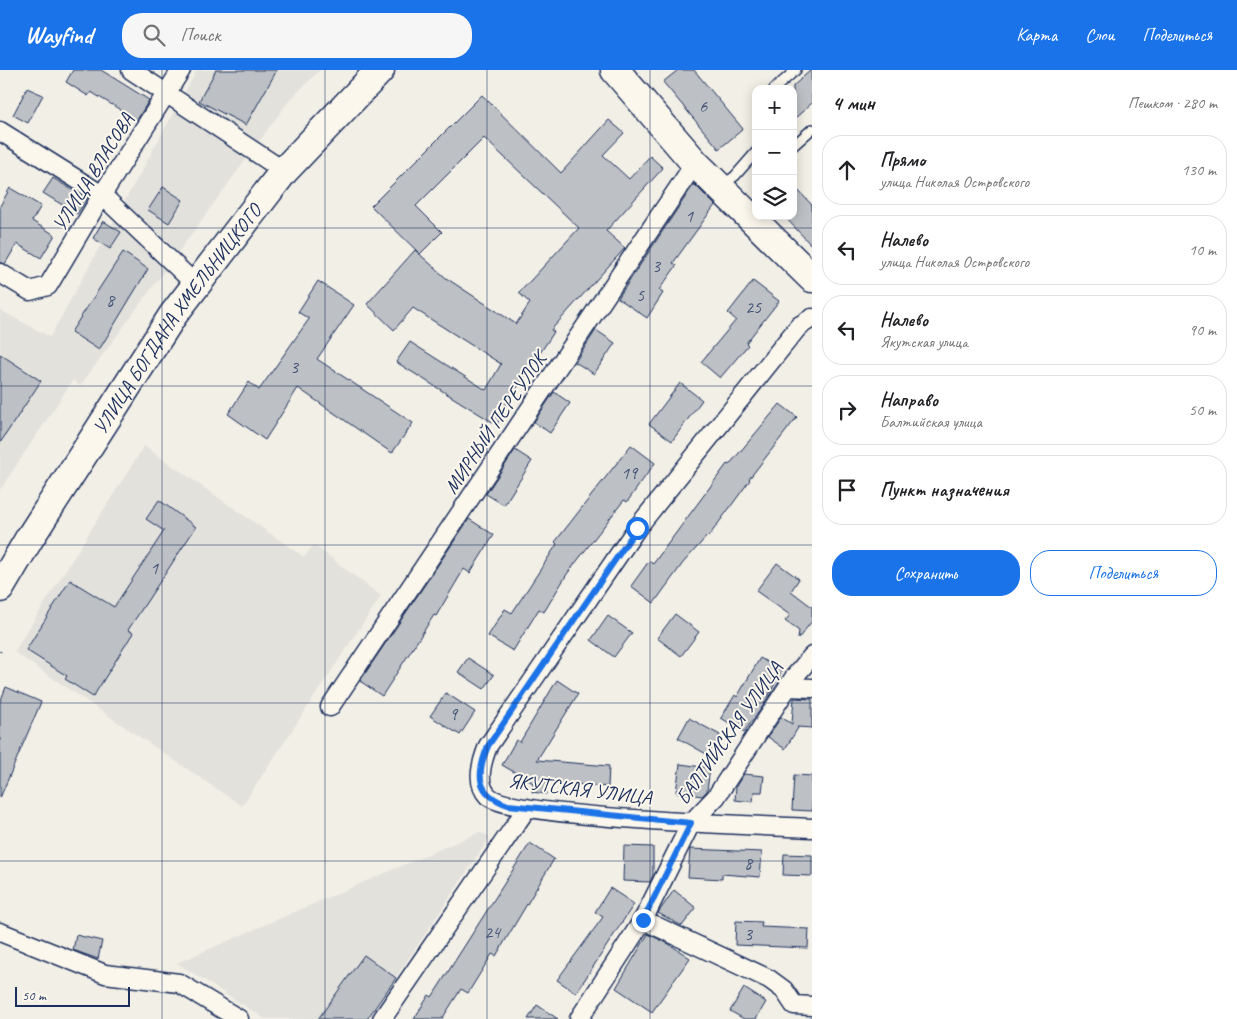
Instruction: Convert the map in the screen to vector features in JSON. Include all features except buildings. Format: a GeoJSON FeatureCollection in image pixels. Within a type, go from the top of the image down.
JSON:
{"type":"FeatureCollection","features":[{"type":"Feature","properties":{"kind":"main road","name":"УЛИЦА БОГДАНА ХМЕЛЬНИЦКОГО"},"geometry":{"type":"LineString","coordinates":[[0,588],[8,558],[196,286],[284,171],[380,70]]}},
{"type":"Feature","properties":{"kind":"main road"},"geometry":{"type":"LineString","coordinates":[[615,70],[696,163],[812,278]]}},
{"type":"Feature","properties":{"kind":"street"},"geometry":{"type":"LineString","coordinates":[[131,70],[284,171]]}},
{"type":"Feature","properties":{"kind":"street","name":"УЛИЦА ВЛАСОВА"},"geometry":{"type":"LineString","coordinates":[[0,273],[24,288],[37,290],[48,286],[102,195],[168,94],[181,70]]}},
{"type":"Feature","properties":{"kind":"street"},"geometry":{"type":"LineString","coordinates":[[0,131],[102,195],[196,286]]}},
{"type":"Feature","properties":{"kind":"street","name":"МИРНЫЙ ПЕРЕУЛОК"},"geometry":{"type":"LineString","coordinates":[[330,707],[696,163]]}},
{"type":"Feature","properties":{"kind":"street","name":"ЯКУТСКАЯ УЛИЦА"},"geometry":{"type":"LineString","coordinates":[[812,318],[799,326],[637,528],[488,746],[482,760],[481,775],[483,789],[493,800],[527,808],[691,823],[812,828]]}},
{"type":"Feature","properties":{"kind":"street","name":"БАЛТИЙСКАЯ УЛИЦА"},"geometry":{"type":"LineString","coordinates":[[579,1019],[643,920],[691,823],[716,797],[788,687],[812,656]]}},
{"type":"Feature","properties":{"kind":"street"},"geometry":{"type":"LineString","coordinates":[[788,687],[812,688]]}},
{"type":"Feature","properties":{"kind":"street"},"geometry":{"type":"LineString","coordinates":[[382,1019],[527,808]]}},
{"type":"Feature","properties":{"kind":"street"},"geometry":{"type":"LineString","coordinates":[[643,920],[769,979],[784,990],[794,1012],[812,1006]]}},
{"type":"Feature","properties":{"kind":"street"},"geometry":{"type":"LineString","coordinates":[[0,932],[105,974],[179,983],[239,1019]]}},
{"type":"Feature","properties":{"kind":"lane"},"geometry":{"type":"LineString","coordinates":[[779,85],[796,70]]}},
{"type":"Feature","properties":{"kind":"lane"},"geometry":{"type":"LineString","coordinates":[[797,142],[812,129]]}},
{"type":"Feature","properties":{"kind":"lane"},"geometry":{"type":"LineString","coordinates":[[720,188],[735,176],[752,157]]}},
{"type":"Feature","properties":{"kind":"shaded area"},"geometry":{"type":"Polygon","coordinates":[[[197,70],[320,70],[288,102],[80,386],[73,380],[0,490],[0,310],[50,337],[197,70]]]}},
{"type":"Feature","properties":{"kind":"shaded area"},"geometry":{"type":"Polygon","coordinates":[[[144,446],[304,557],[314,545],[381,596],[242,806],[14,652],[144,446]]]}},
{"type":"Feature","properties":{"kind":"shaded area"},"geometry":{"type":"Polygon","coordinates":[[[480,832],[490,837],[368,1019],[265,1019],[177,963],[480,832]]]}},
{"type":"Feature","properties":{"kind":"route"},"geometry":{"type":"LineString","coordinates":[[637,528],[488,746],[482,760],[481,775],[483,789],[487,795],[493,800],[508,805],[691,823],[643,920]]}}]}
